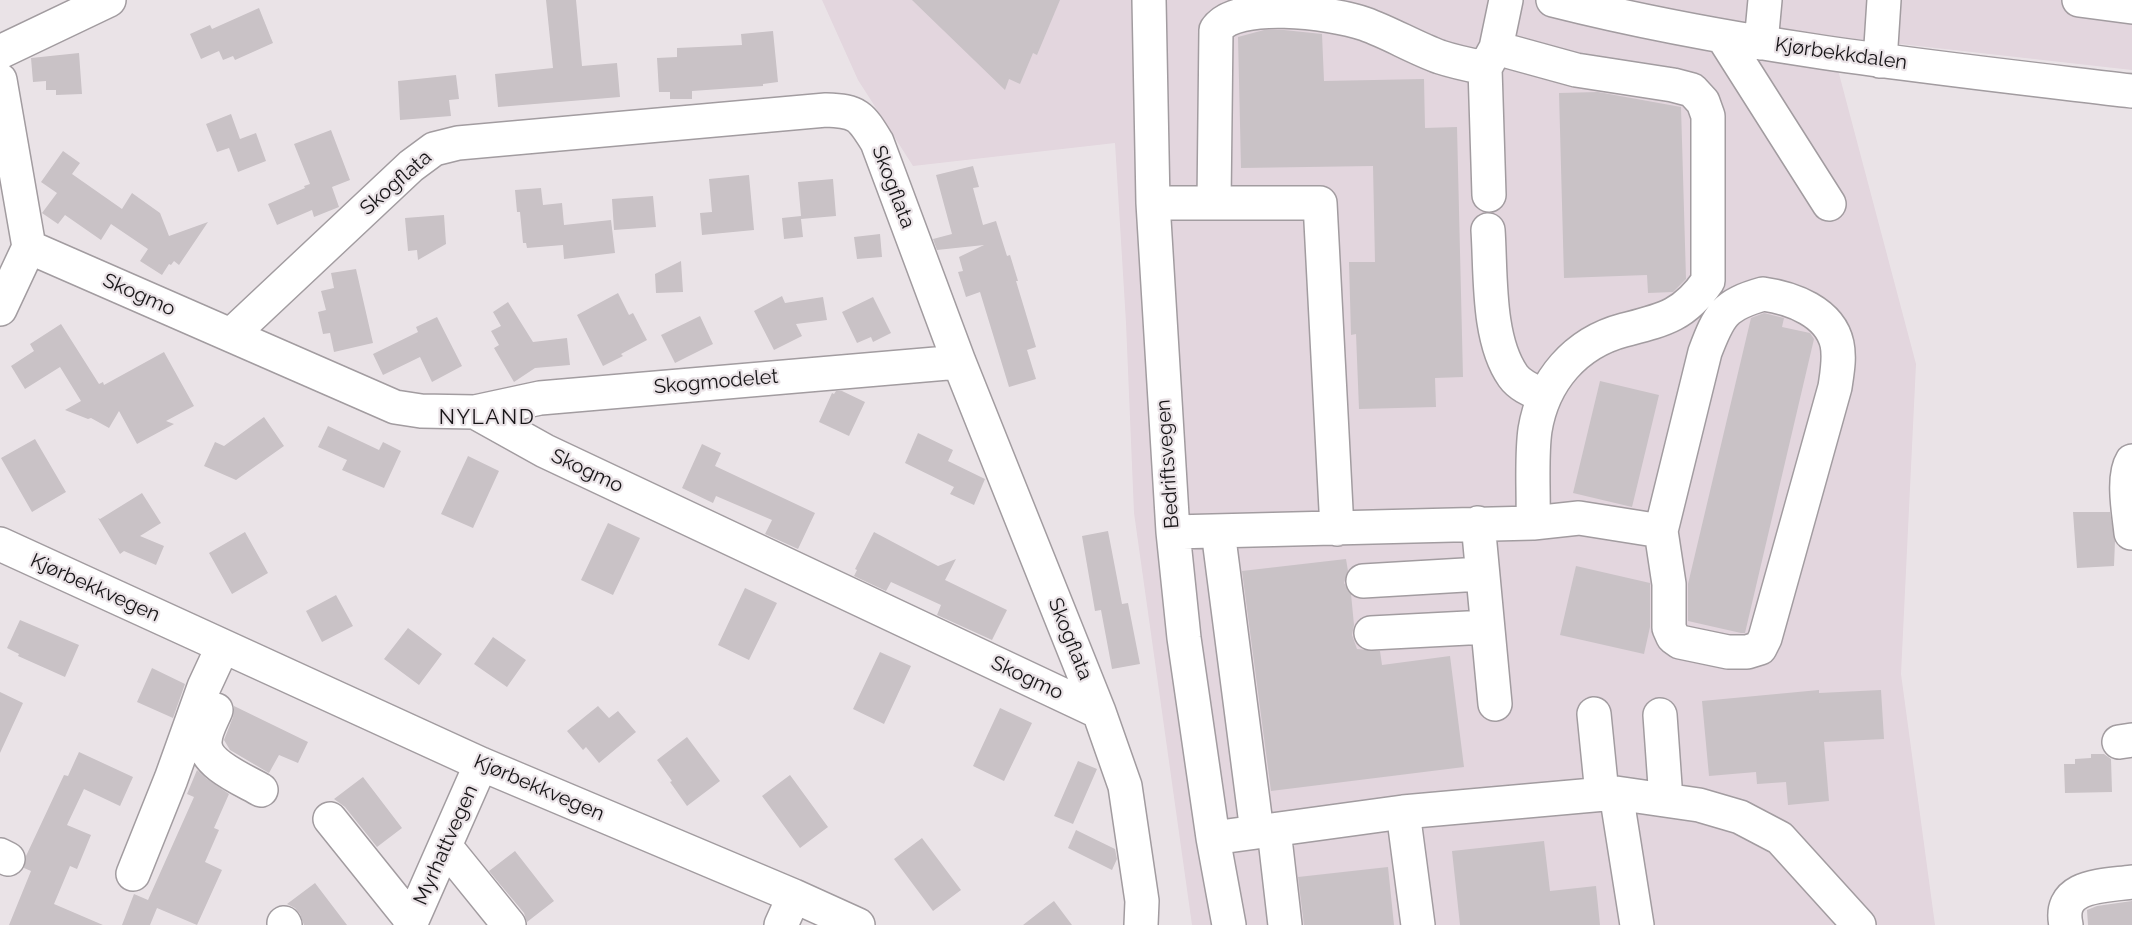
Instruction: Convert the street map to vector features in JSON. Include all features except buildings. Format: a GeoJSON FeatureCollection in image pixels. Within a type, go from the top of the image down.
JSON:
{"type":"FeatureCollection","features":[{"type":"Feature","properties":{"kind":"street"},"geometry":{"type":"LineString","coordinates":[[0,52],[109,0]]}},
{"type":"Feature","properties":{"kind":"street","name":"Bedriftsvegen"},"geometry":{"type":"LineString","coordinates":[[1149,0],[1153,203],[1173,532],[1184,638],[1213,838],[1229,925]]}},
{"type":"Feature","properties":{"kind":"street"},"geometry":{"type":"LineString","coordinates":[[1489,195],[1490,58],[1506,0]]}},
{"type":"Feature","properties":{"kind":"street","name":"Kjørbekkdalen"},"geometry":{"type":"LineString","coordinates":[[1553,0],[1723,37],[1761,43],[1880,61],[2132,91]]}},
{"type":"Feature","properties":{"kind":"street"},"geometry":{"type":"LineString","coordinates":[[1761,43],[1765,0]]}},
{"type":"Feature","properties":{"kind":"street"},"geometry":{"type":"LineString","coordinates":[[1880,61],[1884,0]]}},
{"type":"Feature","properties":{"kind":"street"},"geometry":{"type":"LineString","coordinates":[[2079,0],[2132,7]]}},
{"type":"Feature","properties":{"kind":"street"},"geometry":{"type":"LineString","coordinates":[[1214,203],[1216,30],[1221,20],[1233,12],[1249,7],[1266,6],[1310,11],[1364,24],[1441,58],[1490,58],[1576,69],[1692,90],[1703,102],[1708,116],[1708,281],[1698,296],[1685,308],[1654,322],[1609,334],[1582,348],[1563,366],[1544,396],[1535,431],[1533,523]]}},
{"type":"Feature","properties":{"kind":"street"},"geometry":{"type":"LineString","coordinates":[[1723,37],[1828,204]]}},
{"type":"Feature","properties":{"kind":"street"},"geometry":{"type":"LineString","coordinates":[[0,80],[29,248],[0,309]]}},
{"type":"Feature","properties":{"kind":"street","name":"Skogflata"},"geometry":{"type":"LineString","coordinates":[[231,335],[411,166],[435,149],[458,143],[826,110],[845,111],[863,120],[877,142],[959,362],[1099,712],[1125,786],[1142,901],[1142,925]]}},
{"type":"Feature","properties":{"kind":"street"},"geometry":{"type":"LineString","coordinates":[[1153,203],[1320,203],[1337,529]]}},
{"type":"Feature","properties":{"kind":"street"},"geometry":{"type":"LineString","coordinates":[[1488,230],[1494,329],[1502,357],[1514,377],[1525,388],[1544,396]]}},
{"type":"Feature","properties":{"kind":"street","name":"Skogmo"},"geometry":{"type":"LineString","coordinates":[[29,248],[395,407],[421,411],[475,412],[556,456],[1099,712]]}},
{"type":"Feature","properties":{"kind":"street"},"geometry":{"type":"LineString","coordinates":[[1763,294],[1785,297],[1810,310],[1830,326],[1837,342],[1839,357],[1835,387],[1765,638],[1760,648],[1747,652],[1728,652],[1680,642],[1673,637],[1669,628],[1669,584],[1661,531],[1705,352],[1714,327],[1725,310],[1742,300],[1763,294]]}},
{"type":"Feature","properties":{"kind":"street","name":"Skogmodelet"},"geometry":{"type":"LineString","coordinates":[[475,412],[540,398],[959,362]]}},
{"type":"Feature","properties":{"kind":"street"},"geometry":{"type":"LineString","coordinates":[[2131,533],[2127,484],[2128,467],[2132,461]]}},
{"type":"Feature","properties":{"kind":"street"},"geometry":{"type":"LineString","coordinates":[[1173,532],[1533,523],[1579,518],[1661,531]]}},
{"type":"Feature","properties":{"kind":"street"},"geometry":{"type":"LineString","coordinates":[[1478,523],[1495,704]]}},
{"type":"Feature","properties":{"kind":"street"},"geometry":{"type":"LineString","coordinates":[[1218,531],[1266,831],[1285,925]]}},
{"type":"Feature","properties":{"kind":"street","name":"Kjørbekkvegen"},"geometry":{"type":"LineString","coordinates":[[0,544],[481,764],[858,925]]}},
{"type":"Feature","properties":{"kind":"street"},"geometry":{"type":"LineString","coordinates":[[1363,581],[1481,574]]}},
{"type":"Feature","properties":{"kind":"street"},"geometry":{"type":"LineString","coordinates":[[1371,633],[1487,627]]}},
{"type":"Feature","properties":{"kind":"street"},"geometry":{"type":"LineString","coordinates":[[232,650],[204,745],[214,763],[261,790]]}},
{"type":"Feature","properties":{"kind":"street"},"geometry":{"type":"LineString","coordinates":[[134,874],[204,687],[232,650]]}},
{"type":"Feature","properties":{"kind":"street"},"geometry":{"type":"LineString","coordinates":[[1594,714],[1637,925]]}},
{"type":"Feature","properties":{"kind":"street"},"geometry":{"type":"LineString","coordinates":[[1660,715],[1666,800]]}},
{"type":"Feature","properties":{"kind":"street","name":"Myrhattvegen"},"geometry":{"type":"LineString","coordinates":[[411,923],[481,764]]}},
{"type":"Feature","properties":{"kind":"street"},"geometry":{"type":"LineString","coordinates":[[1213,838],[1403,812],[1609,794],[1666,800],[1699,805],[1740,817],[1780,838],[1859,925]]}},
{"type":"Feature","properties":{"kind":"street"},"geometry":{"type":"LineString","coordinates":[[1403,812],[1418,925]]}},
{"type":"Feature","properties":{"kind":"street"},"geometry":{"type":"LineString","coordinates":[[330,819],[411,923]]}},
{"type":"Feature","properties":{"kind":"street"},"geometry":{"type":"LineString","coordinates":[[445,846],[509,925]]}},
{"type":"Feature","properties":{"kind":"street"},"geometry":{"type":"LineString","coordinates":[[2066,925],[2064,917],[2066,904],[2081,890],[2132,882]]}},
{"type":"Feature","properties":{"kind":"street"},"geometry":{"type":"LineString","coordinates":[[781,925],[794,896]]}},
{"type":"Feature","properties":{"kind":"shaded area"},"geometry":{"type":"Polygon","coordinates":[[[822,0],[2132,0],[2132,70],[1829,36],[1916,364],[1901,674],[1935,925],[1192,925],[1134,513],[1115,143],[913,166],[858,80],[822,0]]]}},
{"type":"Feature","properties":{"kind":"district","name":"NYLAND"},"geometry":{"type":"Point","coordinates":[487,418]}}]}
